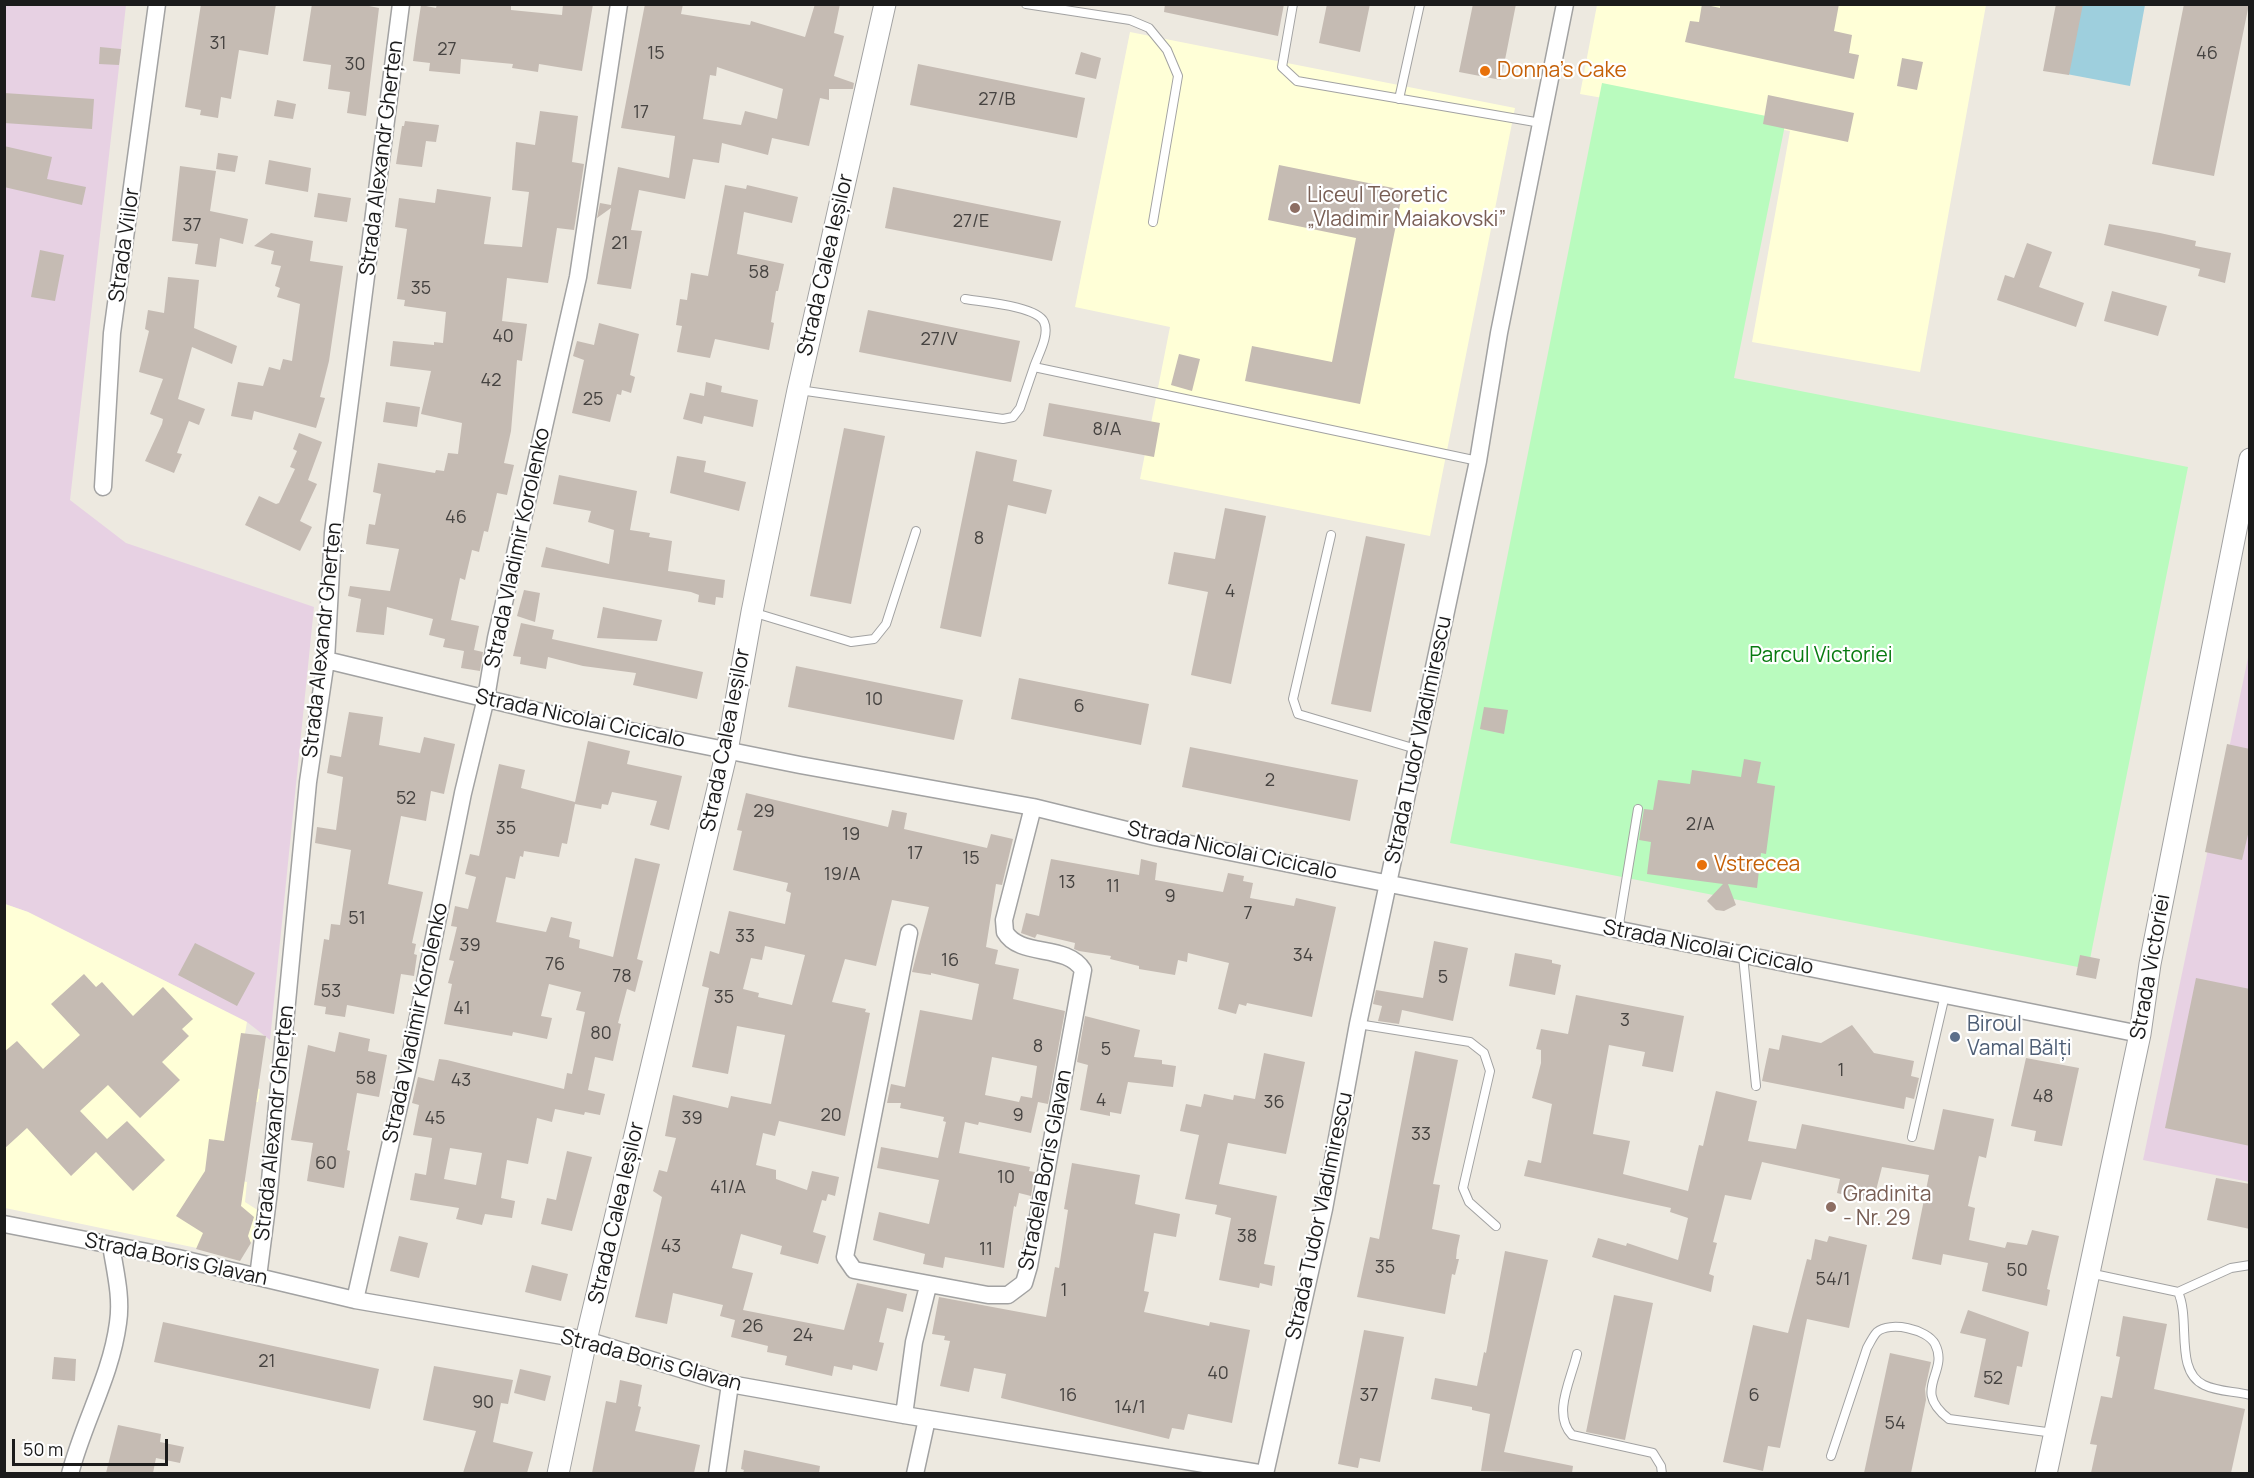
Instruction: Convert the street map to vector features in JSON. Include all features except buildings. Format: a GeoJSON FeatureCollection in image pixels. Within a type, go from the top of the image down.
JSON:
{"type":"FeatureCollection","features":[{"type":"Feature","properties":{"kind":"street","name":"Strada Viilor"},"geometry":{"type":"LineString","coordinates":[[103,487],[112,333],[157,4]]}},
{"type":"Feature","properties":{"kind":"street","name":"Strada Alexandr Gherțen"},"geometry":{"type":"LineString","coordinates":[[258,1277],[272,1167],[309,782],[326,660],[333,533],[401,4]]}},
{"type":"Feature","properties":{"kind":"street","name":"Strada Vladimir Korolenko"},"geometry":{"type":"LineString","coordinates":[[355,1300],[408,1067],[463,793],[486,698],[496,638],[578,277],[620,4]]}},
{"type":"Feature","properties":{"kind":"street","name":"Strada Calea Ieșilor"},"geometry":{"type":"LineString","coordinates":[[558,1473],[586,1340],[727,751],[752,612],[798,390],[885,4]]}},
{"type":"Feature","properties":{"kind":"street","name":"Strada Tudor Vladimirescu"},"geometry":{"type":"LineString","coordinates":[[1265,1473],[1324,1209],[1358,1024],[1479,461],[1499,333],[1564,4]]}},
{"type":"Feature","properties":{"kind":"street","name":"Strada Victoriei"},"geometry":{"type":"LineString","coordinates":[[2046,1473],[2140,1034],[2152,953],[2250,459]]}},
{"type":"Feature","properties":{"kind":"street","name":"Strada Nicolai Cicicalo"},"geometry":{"type":"LineString","coordinates":[[326,660],[727,751],[1033,807],[1155,837],[2140,1034]]}},
{"type":"Feature","properties":{"kind":"street","name":"Stradela Boris Glavan"},"geometry":{"type":"LineString","coordinates":[[909,933],[845,1257],[854,1270],[928,1286],[988,1295],[1008,1295],[1024,1283],[1029,1266],[1083,970],[1078,962],[1069,956],[1016,943],[1005,932],[1004,920],[1033,807]]}},
{"type":"Feature","properties":{"kind":"street","name":"Strada Boris Glavan"},"geometry":{"type":"LineString","coordinates":[[4,1224],[111,1245],[355,1300],[586,1340],[730,1384],[927,1419],[1265,1473]]}},
{"type":"Feature","properties":{"kind":"street"},"geometry":{"type":"LineString","coordinates":[[70,1473],[76,1449],[113,1353],[120,1298],[111,1245]]}},
{"type":"Feature","properties":{"kind":"street"},"geometry":{"type":"LineString","coordinates":[[904,1415],[914,1342],[928,1286]]}},
{"type":"Feature","properties":{"kind":"street"},"geometry":{"type":"LineString","coordinates":[[717,1473],[730,1384]]}},
{"type":"Feature","properties":{"kind":"street"},"geometry":{"type":"LineString","coordinates":[[915,1473],[927,1419]]}},
{"type":"Feature","properties":{"kind":"lane"},"geometry":{"type":"LineString","coordinates":[[1026,4],[1130,20],[1149,28],[1167,50],[1178,76],[1153,222]]}},
{"type":"Feature","properties":{"kind":"lane"},"geometry":{"type":"LineString","coordinates":[[1293,4],[1282,67],[1297,81],[1541,123]]}},
{"type":"Feature","properties":{"kind":"lane"},"geometry":{"type":"LineString","coordinates":[[1399,99],[1420,4]]}},
{"type":"Feature","properties":{"kind":"lane"},"geometry":{"type":"LineString","coordinates":[[798,390],[1003,419],[1013,417],[1020,408],[1034,367],[1044,337],[1045,323],[1032,311],[965,299]]}},
{"type":"Feature","properties":{"kind":"lane"},"geometry":{"type":"LineString","coordinates":[[1034,367],[1479,461]]}},
{"type":"Feature","properties":{"kind":"lane"},"geometry":{"type":"LineString","coordinates":[[752,612],[851,642],[874,639],[886,624],[916,531]]}},
{"type":"Feature","properties":{"kind":"lane"},"geometry":{"type":"LineString","coordinates":[[1331,535],[1293,699],[1298,714],[1416,749]]}},
{"type":"Feature","properties":{"kind":"lane"},"geometry":{"type":"LineString","coordinates":[[1618,930],[1638,809]]}},
{"type":"Feature","properties":{"kind":"lane"},"geometry":{"type":"LineString","coordinates":[[1743,956],[1756,1086]]}},
{"type":"Feature","properties":{"kind":"lane"},"geometry":{"type":"LineString","coordinates":[[1912,1137],[1945,994]]}},
{"type":"Feature","properties":{"kind":"lane"},"geometry":{"type":"LineString","coordinates":[[1358,1024],[1470,1042],[1484,1053],[1490,1071],[1463,1188],[1469,1202],[1496,1226]]}},
{"type":"Feature","properties":{"kind":"lane"},"geometry":{"type":"LineString","coordinates":[[2088,1273],[2178,1292],[2231,1268],[2250,1265]]}},
{"type":"Feature","properties":{"kind":"lane"},"geometry":{"type":"LineString","coordinates":[[2178,1292],[2183,1304],[2186,1364],[2193,1379],[2205,1386],[2250,1395]]}},
{"type":"Feature","properties":{"kind":"lane"},"geometry":{"type":"LineString","coordinates":[[1831,1456],[1867,1348],[1876,1333],[1890,1326],[1927,1335],[1935,1344],[1938,1356],[1930,1394],[1935,1408],[1948,1419],[2055,1433]]}},
{"type":"Feature","properties":{"kind":"lane"},"geometry":{"type":"LineString","coordinates":[[1577,1354],[1561,1417],[1565,1428],[1572,1436],[1653,1453],[1661,1466],[1662,1473]]}},
{"type":"Feature","properties":{"kind":"shaded area"},"geometry":{"type":"Polygon","coordinates":[[[5,5],[126,5],[70,500],[126,543],[314,607],[270,1040],[247,1022],[28,912],[5,904],[5,5]]]}},
{"type":"Feature","properties":{"kind":"shaded area"},"geometry":{"type":"Polygon","coordinates":[[[1597,5],[1986,5],[1920,372],[1752,342],[1790,131],[1580,94],[1597,5]]]}},
{"type":"Feature","properties":{"kind":"shaded area","name":"Liceul Teoretic „Vladimir Maiakovski”"},"geometry":{"type":"Polygon","coordinates":[[[1130,32],[1515,108],[1430,536],[1140,479],[1170,327],[1075,307],[1130,32]]]}},
{"type":"Feature","properties":{"kind":"shaded area"},"geometry":{"type":"Polygon","coordinates":[[[2249,653],[2249,1182],[2143,1160],[2249,653]]]}},
{"type":"Feature","properties":{"kind":"shaded area"},"geometry":{"type":"Polygon","coordinates":[[[5,904],[28,912],[247,1022],[236,1085],[260,1089],[258,1102],[234,1100],[221,1177],[247,1182],[245,1202],[259,1211],[260,1220],[251,1243],[240,1257],[5,1208],[5,904]]]}},
{"type":"Feature","properties":{"kind":"green space","name":"Parcul Victoriei"},"geometry":{"type":"Polygon","coordinates":[[[1602,83],[1786,120],[1734,378],[2188,467],[2088,969],[1450,843],[1602,83]]]}},
{"type":"Feature","properties":{"kind":"water"},"geometry":{"type":"Polygon","coordinates":[[[2068,5],[2145,5],[2130,86],[2056,72],[2068,5]]]}},
{"type":"Feature","properties":{"kind":"place","name":"Donna’s Cake"},"geometry":{"type":"Point","coordinates":[1485,71]}},
{"type":"Feature","properties":{"kind":"place","name":"Liceul Teoretic „Vladimir Maiakovski”"},"geometry":{"type":"Point","coordinates":[1295,208]}},
{"type":"Feature","properties":{"kind":"place","name":"Vstrecea"},"geometry":{"type":"Point","coordinates":[1702,865]}},
{"type":"Feature","properties":{"kind":"place","name":"Biroul Vamal Bălți"},"geometry":{"type":"Point","coordinates":[1955,1037]}},
{"type":"Feature","properties":{"kind":"place","name":"Gradinita - Nr. 29"},"geometry":{"type":"Point","coordinates":[1831,1207]}}]}
